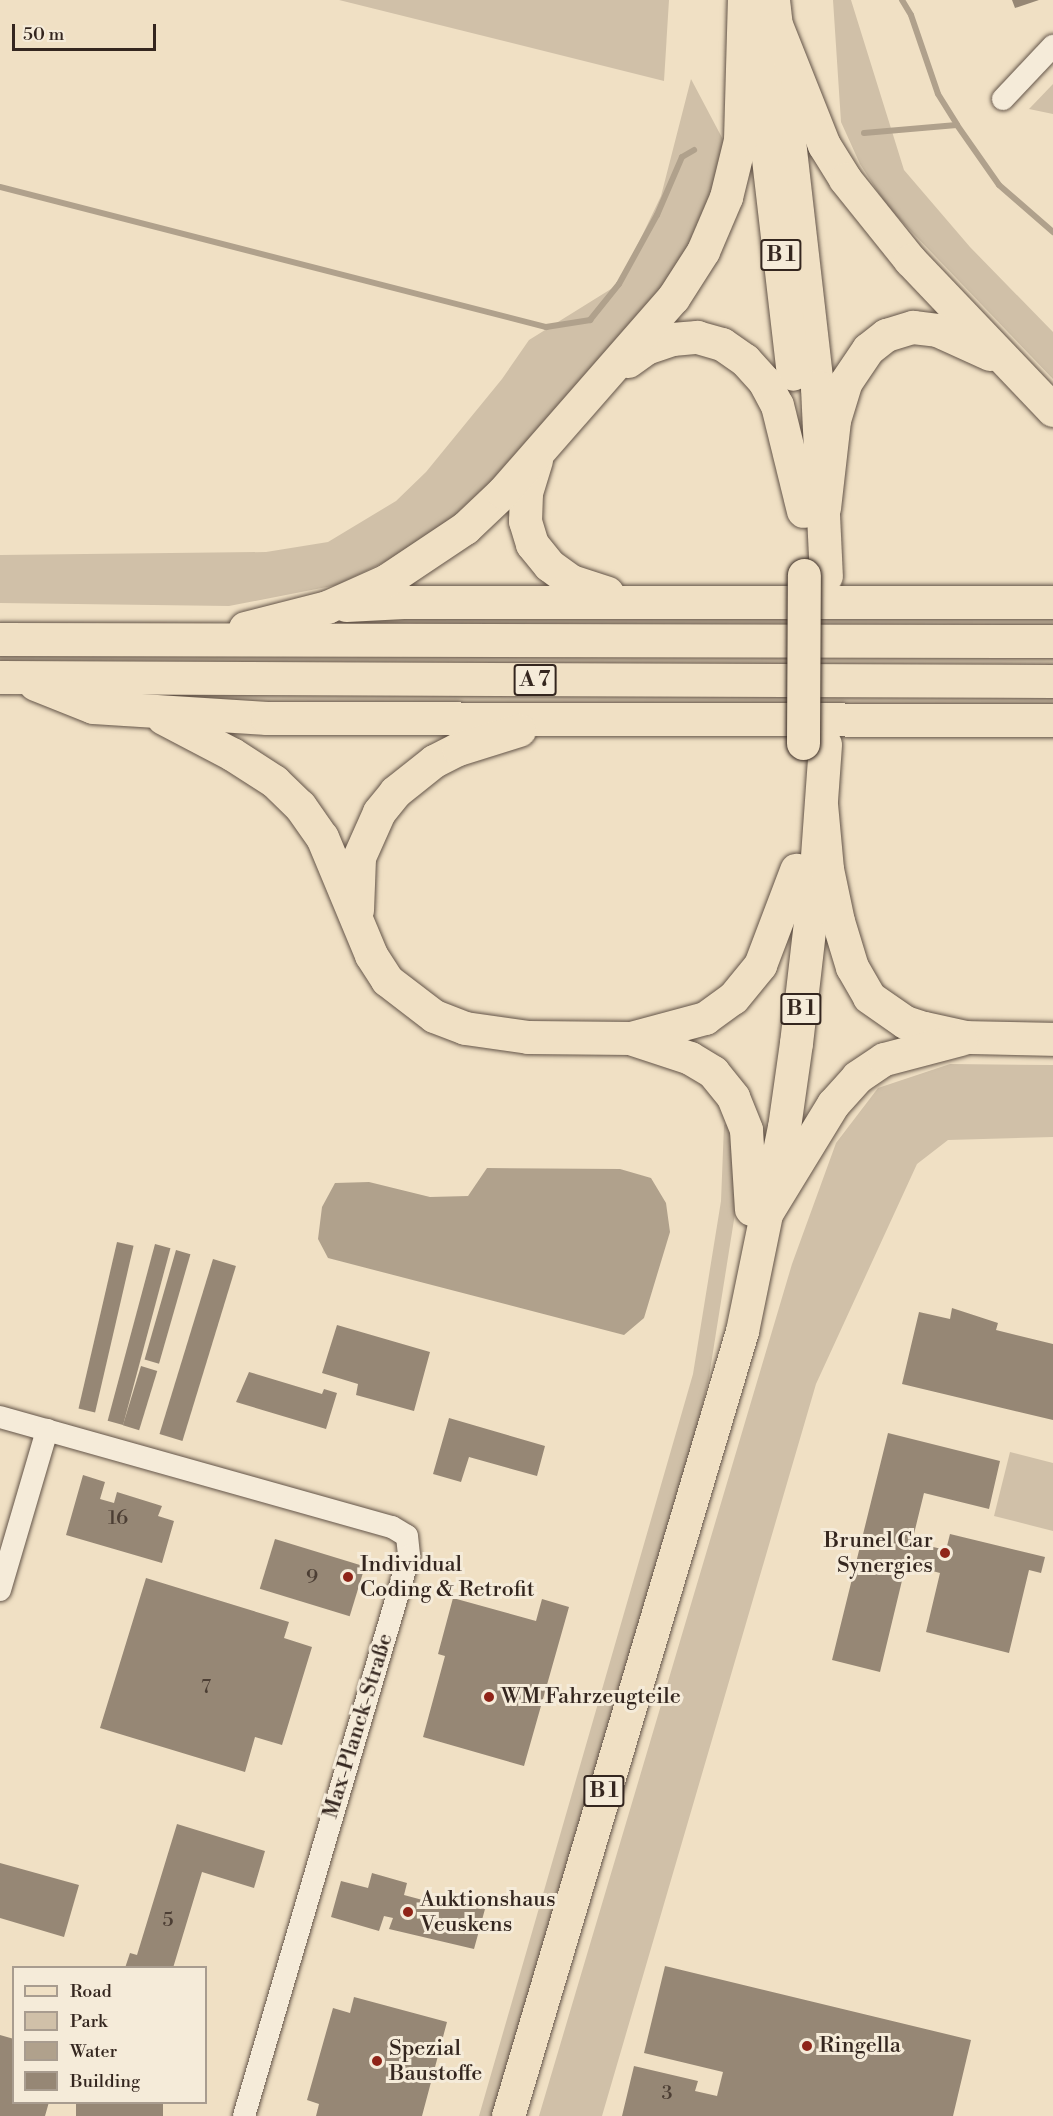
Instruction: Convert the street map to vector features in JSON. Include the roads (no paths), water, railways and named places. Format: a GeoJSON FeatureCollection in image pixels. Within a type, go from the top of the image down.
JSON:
{"type":"FeatureCollection","features":[{"type":"Feature","properties":{"kind":"main road"},"geometry":{"type":"LineString","coordinates":[[192,641],[327,607],[387,580],[430,555],[503,492],[609,374],[672,298],[703,251],[726,197],[740,140],[744,0]]}},
{"type":"Feature","properties":{"kind":"main road","name":"B 1"},"geometry":{"type":"LineString","coordinates":[[749,0],[813,509]]}},
{"type":"Feature","properties":{"kind":"main road"},"geometry":{"type":"LineString","coordinates":[[775,14],[824,146],[844,179],[910,260],[1053,410]]}},
{"type":"Feature","properties":{"kind":"main road","name":"B 1"},"geometry":{"type":"LineString","coordinates":[[508,2116],[702,1466],[796,1043],[821,804],[814,743],[815,576],[810,310],[775,14]]}},
{"type":"Feature","properties":{"kind":"main road"},"geometry":{"type":"LineString","coordinates":[[813,509],[845,383],[868,349],[886,335],[913,327],[937,330],[1007,362]]}},
{"type":"Feature","properties":{"kind":"main road"},"geometry":{"type":"LineString","coordinates":[[609,374],[646,348],[672,339],[697,338],[722,344],[745,360],[764,381],[777,405],[813,509]]}},
{"type":"Feature","properties":{"kind":"main road"},"geometry":{"type":"LineString","coordinates":[[539,453],[526,493],[525,521],[532,544],[549,565],[572,581],[633,601]]}},
{"type":"Feature","properties":{"kind":"main road"},"geometry":{"type":"LineString","coordinates":[[979,602],[1053,588]]}},
{"type":"Feature","properties":{"kind":"main road"},"geometry":{"type":"LineString","coordinates":[[327,607],[404,602],[1053,602]]}},
{"type":"Feature","properties":{"kind":"main road","name":"A 7"},"geometry":{"type":"LineString","coordinates":[[0,639],[1053,641]]}},
{"type":"Feature","properties":{"kind":"main road"},"geometry":{"type":"LineString","coordinates":[[8,677],[93,707],[153,714],[573,719],[1053,720]]}},
{"type":"Feature","properties":{"kind":"main road","name":"A 7"},"geometry":{"type":"LineString","coordinates":[[8,677],[1053,681]]}},
{"type":"Feature","properties":{"kind":"main road"},"geometry":{"type":"LineString","coordinates":[[153,714],[232,754],[274,781],[300,806],[322,837],[361,933],[387,980],[434,1016],[497,1035],[631,1038],[705,1018],[733,998],[760,965],[796,870]]}},
{"type":"Feature","properties":{"kind":"main road"},"geometry":{"type":"LineString","coordinates":[[361,933],[356,904],[359,857],[379,812],[395,792],[434,761],[458,749],[496,735],[573,719]]}},
{"type":"Feature","properties":{"kind":"main road","name":"B 1"},"geometry":{"type":"LineString","coordinates":[[759,1210],[796,870],[814,743]]}},
{"type":"Feature","properties":{"kind":"main road"},"geometry":{"type":"LineString","coordinates":[[821,804],[827,869],[838,921],[852,967],[869,997],[905,1022],[966,1037],[1053,1039]]}},
{"type":"Feature","properties":{"kind":"main road"},"geometry":{"type":"LineString","coordinates":[[759,1210],[833,1104],[857,1077],[884,1059],[966,1037]]}},
{"type":"Feature","properties":{"kind":"main road"},"geometry":{"type":"LineString","coordinates":[[631,1038],[690,1058],[713,1072],[733,1097],[746,1130],[759,1210]]}},
{"type":"Feature","properties":{"kind":"street"},"geometry":{"type":"LineString","coordinates":[[1003,99],[1053,46]]}},
{"type":"Feature","properties":{"kind":"street","name":"Max-Planck-Straße"},"geometry":{"type":"LineString","coordinates":[[0,1417],[392,1527],[407,1536],[409,1556],[244,2116]]}},
{"type":"Feature","properties":{"kind":"street"},"geometry":{"type":"LineString","coordinates":[[0,1590],[47,1430]]}},
{"type":"Feature","properties":{"kind":"water"},"geometry":{"type":"Polygon","coordinates":[[[487,1168],[620,1169],[651,1178],[666,1203],[670,1232],[644,1318],[624,1335],[328,1258],[318,1239],[322,1207],[335,1183],[369,1182],[430,1197],[468,1196],[487,1168]]]}},
{"type":"Feature","properties":{"kind":"waterway"},"geometry":{"type":"LineString","coordinates":[[902,0],[911,15],[938,94],[957,125],[999,185],[1053,232]]}},
{"type":"Feature","properties":{"kind":"waterway"},"geometry":{"type":"LineString","coordinates":[[864,133],[957,125]]}},
{"type":"Feature","properties":{"kind":"waterway"},"geometry":{"type":"LineString","coordinates":[[0,187],[546,327],[590,320],[619,284],[657,215],[682,157],[694,150]]}},
{"type":"Feature","properties":{"kind":"place","name":"Brunel Car Synergies"},"geometry":{"type":"Point","coordinates":[945,1553]}},
{"type":"Feature","properties":{"kind":"place","name":"Individual Coding & Retrofit"},"geometry":{"type":"Point","coordinates":[348,1577]}},
{"type":"Feature","properties":{"kind":"place","name":"WM Fahrzeugteile"},"geometry":{"type":"Point","coordinates":[489,1697]}},
{"type":"Feature","properties":{"kind":"place","name":"Auktionshaus Veuskens"},"geometry":{"type":"Point","coordinates":[408,1912]}},
{"type":"Feature","properties":{"kind":"place","name":"Ringella"},"geometry":{"type":"Point","coordinates":[807,2046]}},
{"type":"Feature","properties":{"kind":"place","name":"Spezial Baustoffe"},"geometry":{"type":"Point","coordinates":[377,2061]}}]}
